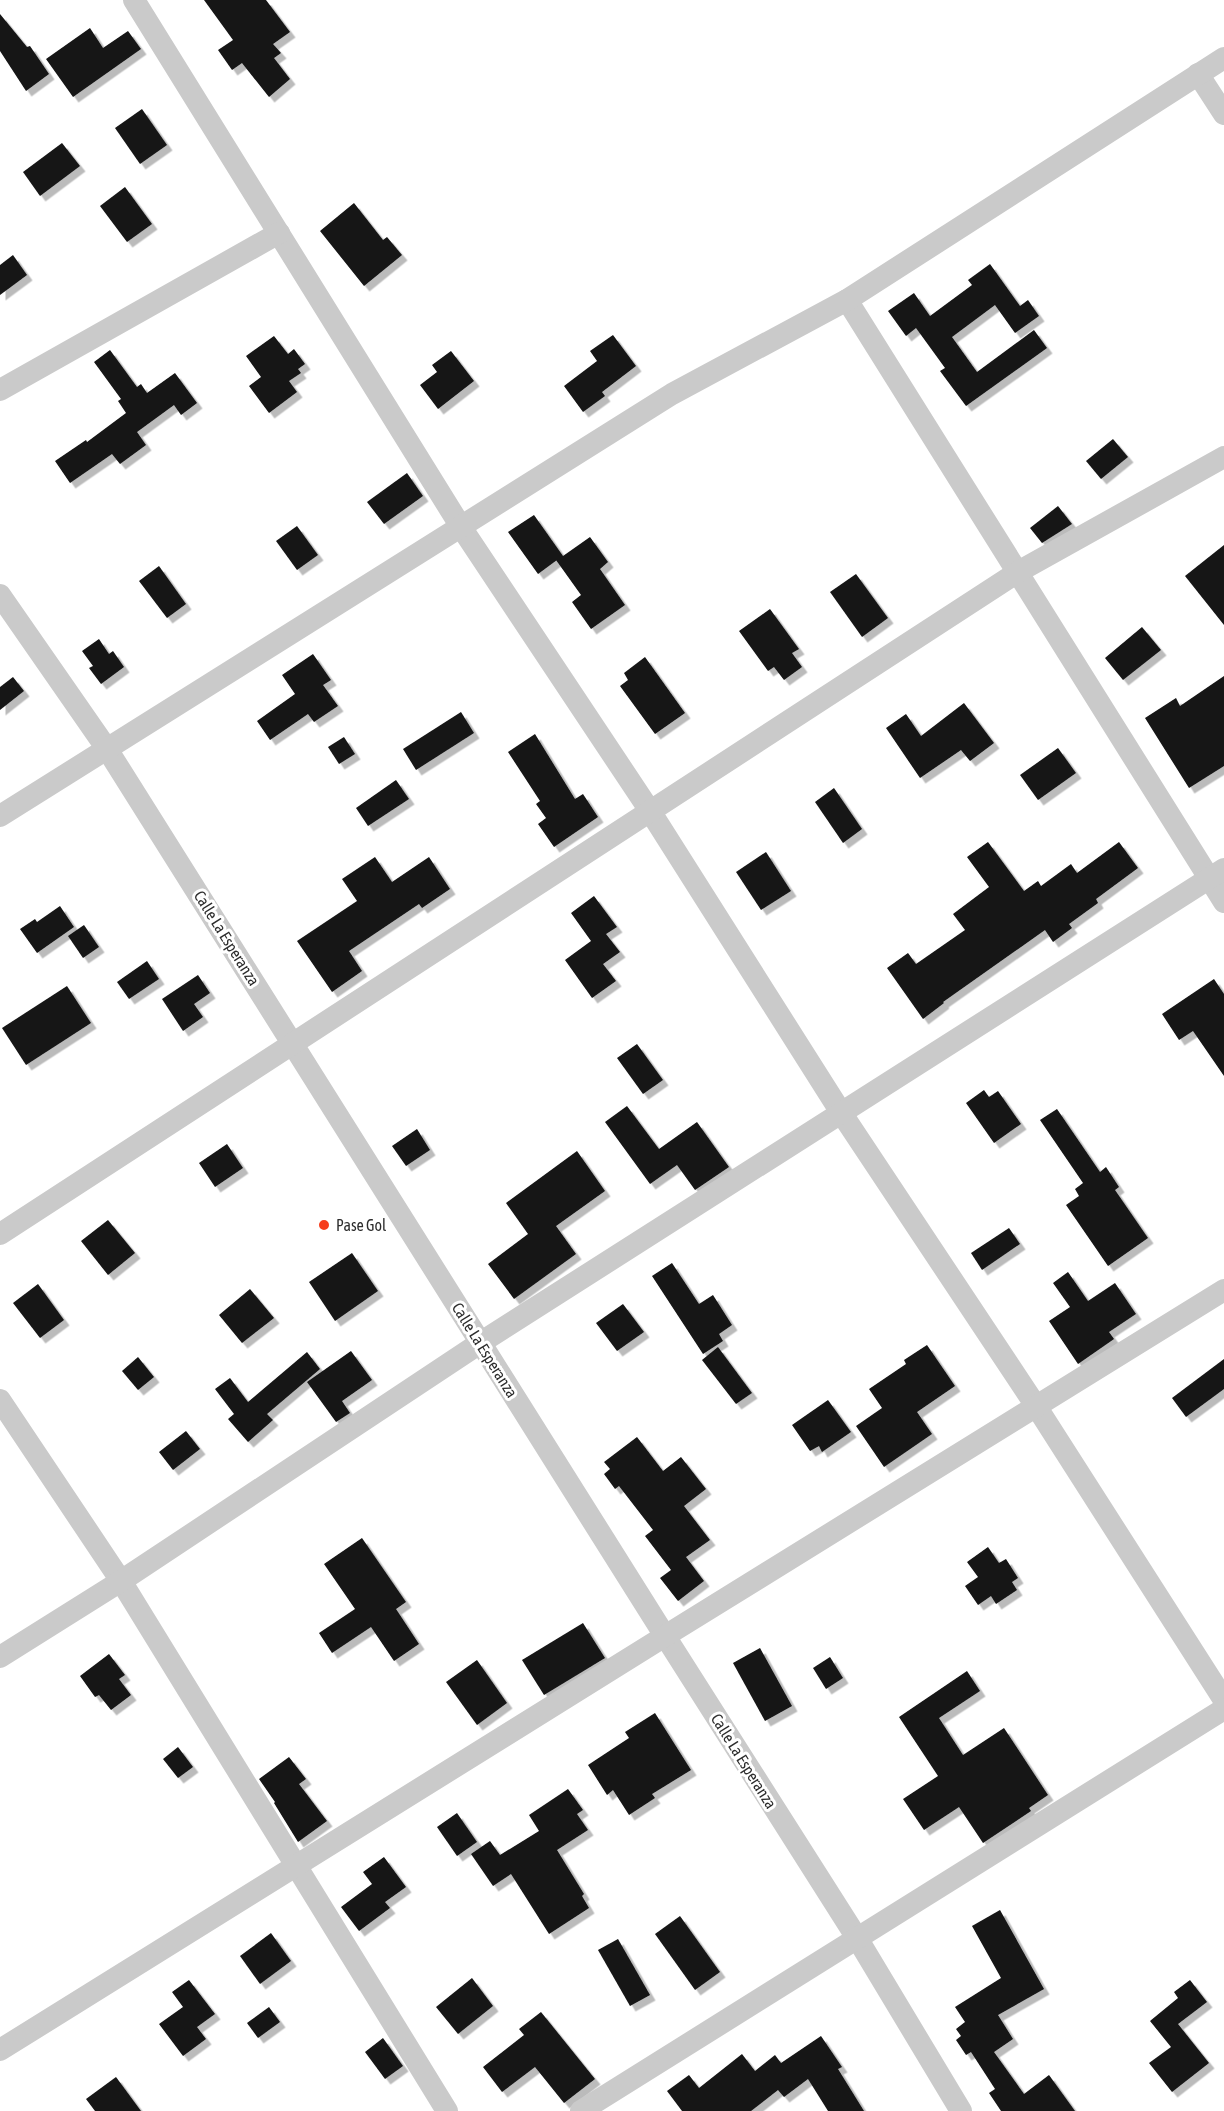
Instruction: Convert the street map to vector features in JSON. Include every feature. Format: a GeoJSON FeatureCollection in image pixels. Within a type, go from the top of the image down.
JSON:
{"type":"FeatureCollection","features":[{"type":"Feature","properties":{"kind":"street"},"geometry":{"type":"LineString","coordinates":[[134,0],[461,526],[650,811],[842,1114],[1036,1406],[1224,1700]]}},
{"type":"Feature","properties":{"kind":"street"},"geometry":{"type":"LineString","coordinates":[[0,816],[672,394],[848,300],[1224,58]]}},
{"type":"Feature","properties":{"kind":"street"},"geometry":{"type":"LineString","coordinates":[[1198,74],[1224,114]]}},
{"type":"Feature","properties":{"kind":"street"},"geometry":{"type":"LineString","coordinates":[[0,390],[279,233]]}},
{"type":"Feature","properties":{"kind":"street"},"geometry":{"type":"LineString","coordinates":[[848,300],[1018,572],[1217,874],[1224,902]]}},
{"type":"Feature","properties":{"kind":"street"},"geometry":{"type":"LineString","coordinates":[[0,1234],[1018,572],[1224,457]]}},
{"type":"Feature","properties":{"kind":"street","name":"Calle La Esperanza"},"geometry":{"type":"LineString","coordinates":[[0,595],[107,748],[664,1636],[857,1938],[962,2111]]}},
{"type":"Feature","properties":{"kind":"street"},"geometry":{"type":"LineString","coordinates":[[0,1657],[121,1581],[480,1343],[1217,874]]}},
{"type":"Feature","properties":{"kind":"street"},"geometry":{"type":"LineString","coordinates":[[0,2050],[1224,1290]]}},
{"type":"Feature","properties":{"kind":"street"},"geometry":{"type":"LineString","coordinates":[[0,1400],[121,1581],[447,2111]]}},
{"type":"Feature","properties":{"kind":"street"},"geometry":{"type":"LineString","coordinates":[[581,2111],[1224,1709]]}},
{"type":"Feature","properties":{"kind":"building"},"geometry":{"type":"Polygon","coordinates":[[[204,0],[266,0],[290,32],[273,44],[281,53],[274,58],[290,79],[269,97],[242,63],[232,70],[218,50],[233,40],[204,0]]]}},
{"type":"Feature","properties":{"kind":"building"},"geometry":{"type":"Polygon","coordinates":[[[0,14],[27,47],[30,46],[49,74],[26,91],[0,51],[0,14]]]}},
{"type":"Feature","properties":{"kind":"building"},"geometry":{"type":"Polygon","coordinates":[[[90,28],[103,48],[128,31],[141,49],[73,97],[46,59],[90,28]]]}},
{"type":"Feature","properties":{"kind":"building"},"geometry":{"type":"Polygon","coordinates":[[[142,109],[167,145],[140,164],[115,128],[142,109]]]}},
{"type":"Feature","properties":{"kind":"building"},"geometry":{"type":"Polygon","coordinates":[[[62,143],[80,166],[40,196],[23,172],[62,143]]]}},
{"type":"Feature","properties":{"kind":"building"},"geometry":{"type":"Polygon","coordinates":[[[125,187],[152,224],[127,242],[100,206],[125,187]]]}},
{"type":"Feature","properties":{"kind":"building"},"geometry":{"type":"Polygon","coordinates":[[[354,203],[383,240],[387,237],[402,255],[364,286],[320,231],[354,203]]]}},
{"type":"Feature","properties":{"kind":"building"},"geometry":{"type":"Polygon","coordinates":[[[13,255],[27,275],[0,295],[0,265],[13,255]]]}},
{"type":"Feature","properties":{"kind":"building"},"geometry":{"type":"Polygon","coordinates":[[[990,264],[1020,306],[1028,300],[1039,316],[1015,333],[995,305],[952,337],[977,372],[1034,330],[1047,348],[966,406],[940,371],[945,368],[916,328],[906,336],[888,311],[914,293],[930,316],[972,285],[968,280],[990,264]]]}},
{"type":"Feature","properties":{"kind":"building"},"geometry":{"type":"Polygon","coordinates":[[[613,335],[636,366],[602,392],[605,396],[583,412],[564,386],[597,361],[590,351],[613,335]]]}},
{"type":"Feature","properties":{"kind":"building"},"geometry":{"type":"Polygon","coordinates":[[[274,336],[288,354],[294,349],[305,364],[298,369],[301,373],[289,381],[297,392],[269,413],[249,386],[261,377],[246,356],[274,336]]]}},
{"type":"Feature","properties":{"kind":"building"},"geometry":{"type":"Polygon","coordinates":[[[110,350],[137,387],[141,384],[147,393],[175,373],[197,403],[181,415],[174,405],[137,432],[146,445],[120,464],[112,454],[70,483],[55,461],[86,440],[87,442],[126,413],[118,401],[121,399],[94,362],[110,350]]]}},
{"type":"Feature","properties":{"kind":"building"},"geometry":{"type":"Polygon","coordinates":[[[451,351],[474,381],[438,409],[420,385],[437,372],[432,365],[451,351]]]}},
{"type":"Feature","properties":{"kind":"building"},"geometry":{"type":"Polygon","coordinates":[[[1113,439],[1128,457],[1101,479],[1086,461],[1113,439]]]}},
{"type":"Feature","properties":{"kind":"building"},"geometry":{"type":"Polygon","coordinates":[[[407,473],[423,496],[384,524],[367,502],[407,473]]]}},
{"type":"Feature","properties":{"kind":"building"},"geometry":{"type":"Polygon","coordinates":[[[1058,506],[1072,524],[1042,543],[1030,528],[1058,506]]]}},
{"type":"Feature","properties":{"kind":"building"},"geometry":{"type":"Polygon","coordinates":[[[534,515],[563,556],[590,537],[608,562],[600,569],[625,605],[591,629],[572,602],[581,595],[556,560],[538,574],[508,532],[534,515]]]}},
{"type":"Feature","properties":{"kind":"building"},"geometry":{"type":"Polygon","coordinates":[[[297,526],[318,555],[297,570],[276,541],[297,526]]]}},
{"type":"Feature","properties":{"kind":"building"},"geometry":{"type":"Polygon","coordinates":[[[1224,545],[1224,625],[1185,576],[1224,545]]]}},
{"type":"Feature","properties":{"kind":"building"},"geometry":{"type":"Polygon","coordinates":[[[159,566],[186,604],[167,618],[139,581],[159,566]]]}},
{"type":"Feature","properties":{"kind":"building"},"geometry":{"type":"Polygon","coordinates":[[[856,574],[888,618],[862,637],[830,592],[856,574]]]}},
{"type":"Feature","properties":{"kind":"building"},"geometry":{"type":"Polygon","coordinates":[[[770,609],[799,649],[792,653],[802,667],[784,680],[774,667],[768,671],[739,631],[770,609]]]}},
{"type":"Feature","properties":{"kind":"building"},"geometry":{"type":"Polygon","coordinates":[[[1142,627],[1161,650],[1123,680],[1105,658],[1142,627]]]}},
{"type":"Feature","properties":{"kind":"building"},"geometry":{"type":"Polygon","coordinates":[[[99,639],[109,654],[113,651],[124,667],[101,684],[89,668],[93,666],[82,651],[99,639]]]}},
{"type":"Feature","properties":{"kind":"building"},"geometry":{"type":"Polygon","coordinates":[[[313,654],[331,680],[323,685],[338,706],[314,722],[308,714],[270,740],[257,721],[295,694],[282,675],[313,654]]]}},
{"type":"Feature","properties":{"kind":"building"},"geometry":{"type":"Polygon","coordinates":[[[645,657],[685,713],[655,734],[620,686],[628,680],[624,673],[645,657]]]}},
{"type":"Feature","properties":{"kind":"building"},"geometry":{"type":"Polygon","coordinates":[[[1224,676],[1224,766],[1189,788],[1145,718],[1176,698],[1180,706],[1224,676]]]}},
{"type":"Feature","properties":{"kind":"building"},"geometry":{"type":"Polygon","coordinates":[[[13,677],[24,691],[0,710],[0,687],[13,677]]]}},
{"type":"Feature","properties":{"kind":"building"},"geometry":{"type":"Polygon","coordinates":[[[964,703],[994,743],[970,761],[961,750],[920,778],[886,728],[906,714],[921,736],[964,703]]]}},
{"type":"Feature","properties":{"kind":"building"},"geometry":{"type":"Polygon","coordinates":[[[461,712],[474,733],[416,770],[403,749],[461,712]]]}},
{"type":"Feature","properties":{"kind":"building"},"geometry":{"type":"Polygon","coordinates":[[[535,734],[575,799],[583,794],[598,817],[554,847],[538,824],[546,818],[536,804],[540,801],[508,752],[535,734]]]}},
{"type":"Feature","properties":{"kind":"building"},"geometry":{"type":"Polygon","coordinates":[[[344,737],[355,754],[339,764],[328,747],[344,737]]]}},
{"type":"Feature","properties":{"kind":"building"},"geometry":{"type":"Polygon","coordinates":[[[1058,748],[1076,773],[1038,800],[1020,775],[1058,748]]]}},
{"type":"Feature","properties":{"kind":"building"},"geometry":{"type":"Polygon","coordinates":[[[396,780],[409,799],[368,826],[356,808],[396,780]]]}},
{"type":"Feature","properties":{"kind":"building"},"geometry":{"type":"Polygon","coordinates":[[[834,788],[862,829],[843,843],[815,802],[834,788]]]}},
{"type":"Feature","properties":{"kind":"building"},"geometry":{"type":"Polygon","coordinates":[[[988,842],[1024,891],[1038,881],[1041,886],[1071,864],[1077,873],[1119,842],[1138,868],[1096,899],[1098,903],[1069,924],[1072,928],[1053,942],[1045,930],[943,1002],[923,1019],[887,968],[908,953],[916,964],[965,930],[953,914],[989,887],[967,857],[988,842]]]}},
{"type":"Feature","properties":{"kind":"building"},"geometry":{"type":"Polygon","coordinates":[[[766,852],[791,891],[761,910],[736,872],[766,852]]]}},
{"type":"Feature","properties":{"kind":"building"},"geometry":{"type":"Polygon","coordinates":[[[375,857],[392,882],[429,857],[450,889],[422,908],[419,904],[349,951],[362,971],[332,992],[297,941],[357,901],[342,879],[375,857]]]}},
{"type":"Feature","properties":{"kind":"building"},"geometry":{"type":"Polygon","coordinates":[[[594,896],[617,927],[606,934],[620,952],[603,964],[616,981],[592,998],[565,960],[591,941],[571,913],[594,896]]]}},
{"type":"Feature","properties":{"kind":"building"},"geometry":{"type":"Polygon","coordinates":[[[60,906],[74,927],[37,953],[20,929],[35,919],[37,922],[60,906]]]}},
{"type":"Feature","properties":{"kind":"building"},"geometry":{"type":"Polygon","coordinates":[[[84,925],[99,947],[83,958],[68,936],[84,925]]]}},
{"type":"Feature","properties":{"kind":"building"},"geometry":{"type":"Polygon","coordinates":[[[147,961],[159,979],[129,999],[117,982],[147,961]]]}},
{"type":"Feature","properties":{"kind":"building"},"geometry":{"type":"Polygon","coordinates":[[[198,975],[210,993],[194,1004],[203,1017],[183,1031],[162,999],[198,975]]]}},
{"type":"Feature","properties":{"kind":"building"},"geometry":{"type":"Polygon","coordinates":[[[1214,979],[1224,994],[1224,1076],[1193,1031],[1179,1040],[1162,1014],[1214,979]]]}},
{"type":"Feature","properties":{"kind":"building"},"geometry":{"type":"Polygon","coordinates":[[[67,986],[91,1023],[26,1065],[2,1028],[67,986]]]}},
{"type":"Feature","properties":{"kind":"building"},"geometry":{"type":"Polygon","coordinates":[[[637,1044],[663,1080],[643,1094],[617,1058],[637,1044]]]}},
{"type":"Feature","properties":{"kind":"building"},"geometry":{"type":"Polygon","coordinates":[[[984,1090],[989,1097],[998,1091],[1021,1124],[994,1143],[966,1103],[984,1090]]]}},
{"type":"Feature","properties":{"kind":"building"},"geometry":{"type":"Polygon","coordinates":[[[627,1106],[659,1149],[697,1122],[729,1167],[695,1190],[677,1165],[650,1184],[605,1122],[627,1106]]]}},
{"type":"Feature","properties":{"kind":"building"},"geometry":{"type":"Polygon","coordinates":[[[1057,1109],[1100,1172],[1106,1167],[1119,1187],[1115,1190],[1148,1238],[1108,1266],[1066,1205],[1079,1196],[1075,1189],[1083,1183],[1040,1120],[1057,1109]]]}},
{"type":"Feature","properties":{"kind":"building"},"geometry":{"type":"Polygon","coordinates":[[[417,1129],[430,1150],[406,1166],[392,1146],[417,1129]]]}},
{"type":"Feature","properties":{"kind":"building"},"geometry":{"type":"Polygon","coordinates":[[[227,1144],[243,1168],[215,1187],[199,1163],[227,1144]]]}},
{"type":"Feature","properties":{"kind":"building"},"geometry":{"type":"Polygon","coordinates":[[[577,1151],[605,1191],[556,1226],[576,1254],[514,1299],[488,1264],[528,1234],[506,1203],[577,1151]]]}},
{"type":"Feature","properties":{"kind":"building"},"geometry":{"type":"Polygon","coordinates":[[[108,1220],[135,1253],[108,1275],[81,1241],[108,1220]]]}},
{"type":"Feature","properties":{"kind":"building"},"geometry":{"type":"Polygon","coordinates":[[[1009,1228],[1020,1244],[982,1270],[971,1253],[1009,1228]]]}},
{"type":"Feature","properties":{"kind":"building"},"geometry":{"type":"Polygon","coordinates":[[[352,1253],[378,1291],[335,1321],[309,1282],[352,1253]]]}},
{"type":"Feature","properties":{"kind":"building"},"geometry":{"type":"Polygon","coordinates":[[[672,1263],[699,1304],[713,1295],[732,1325],[719,1334],[723,1341],[703,1354],[652,1276],[672,1263]]]}},
{"type":"Feature","properties":{"kind":"building"},"geometry":{"type":"Polygon","coordinates":[[[1068,1272],[1088,1301],[1115,1283],[1136,1314],[1109,1332],[1114,1339],[1078,1364],[1049,1321],[1070,1307],[1053,1283],[1068,1272]]]}},
{"type":"Feature","properties":{"kind":"building"},"geometry":{"type":"Polygon","coordinates":[[[38,1284],[64,1320],[40,1338],[13,1303],[38,1284]]]}},
{"type":"Feature","properties":{"kind":"building"},"geometry":{"type":"Polygon","coordinates":[[[250,1289],[274,1318],[242,1343],[219,1315],[250,1289]]]}},
{"type":"Feature","properties":{"kind":"building"},"geometry":{"type":"Polygon","coordinates":[[[623,1304],[644,1332],[617,1351],[596,1323],[623,1304]]]}},
{"type":"Feature","properties":{"kind":"building"},"geometry":{"type":"Polygon","coordinates":[[[927,1345],[955,1386],[917,1412],[932,1434],[884,1467],[856,1426],[882,1408],[869,1389],[906,1364],[904,1360],[927,1345]]]}},
{"type":"Feature","properties":{"kind":"building"},"geometry":{"type":"Polygon","coordinates":[[[718,1347],[752,1393],[736,1404],[702,1360],[718,1347]]]}},
{"type":"Feature","properties":{"kind":"building"},"geometry":{"type":"Polygon","coordinates":[[[351,1351],[372,1380],[342,1401],[350,1413],[336,1422],[307,1382],[351,1351]]]}},
{"type":"Feature","properties":{"kind":"building"},"geometry":{"type":"Polygon","coordinates":[[[307,1352],[320,1369],[267,1414],[273,1420],[248,1442],[228,1419],[234,1414],[215,1389],[230,1378],[248,1402],[307,1352]]]}},
{"type":"Feature","properties":{"kind":"building"},"geometry":{"type":"Polygon","coordinates":[[[138,1357],[154,1377],[138,1390],[122,1371],[138,1357]]]}},
{"type":"Feature","properties":{"kind":"building"},"geometry":{"type":"Polygon","coordinates":[[[1224,1359],[1224,1389],[1186,1417],[1172,1398],[1224,1359]]]}},
{"type":"Feature","properties":{"kind":"building"},"geometry":{"type":"Polygon","coordinates":[[[828,1400],[851,1432],[822,1452],[819,1446],[810,1451],[792,1425],[828,1400]]]}},
{"type":"Feature","properties":{"kind":"building"},"geometry":{"type":"Polygon","coordinates":[[[186,1431],[200,1449],[173,1470],[159,1452],[186,1431]]]}},
{"type":"Feature","properties":{"kind":"building"},"geometry":{"type":"Polygon","coordinates":[[[637,1437],[663,1471],[681,1457],[706,1489],[684,1506],[710,1540],[686,1557],[704,1581],[678,1601],[660,1578],[671,1570],[645,1536],[653,1530],[619,1486],[615,1489],[604,1474],[610,1469],[604,1462],[637,1437]]]}},
{"type":"Feature","properties":{"kind":"building"},"geometry":{"type":"Polygon","coordinates":[[[362,1538],[406,1602],[396,1609],[419,1644],[394,1661],[371,1627],[332,1653],[319,1633],[355,1609],[324,1564],[362,1538]]]}},
{"type":"Feature","properties":{"kind":"building"},"geometry":{"type":"Polygon","coordinates":[[[988,1547],[999,1563],[1006,1559],[1018,1578],[1012,1582],[1017,1590],[996,1604],[991,1596],[978,1605],[965,1586],[978,1577],[967,1562],[988,1547]]]}},
{"type":"Feature","properties":{"kind":"building"},"geometry":{"type":"Polygon","coordinates":[[[583,1623],[605,1658],[544,1695],[522,1660],[583,1623]]]}},
{"type":"Feature","properties":{"kind":"building"},"geometry":{"type":"Polygon","coordinates":[[[760,1648],[792,1706],[765,1721],[733,1663],[760,1648]]]}},
{"type":"Feature","properties":{"kind":"building"},"geometry":{"type":"Polygon","coordinates":[[[109,1654],[125,1675],[119,1679],[131,1695],[111,1710],[99,1695],[95,1697],[80,1676],[109,1654]]]}},
{"type":"Feature","properties":{"kind":"building"},"geometry":{"type":"Polygon","coordinates":[[[830,1657],[843,1678],[826,1689],[813,1668],[830,1657]]]}},
{"type":"Feature","properties":{"kind":"building"},"geometry":{"type":"Polygon","coordinates":[[[477,1660],[507,1703],[477,1725],[446,1682],[477,1660]]]}},
{"type":"Feature","properties":{"kind":"building"},"geometry":{"type":"Polygon","coordinates":[[[967,1671],[980,1691],[939,1718],[963,1755],[1004,1728],[1048,1795],[1029,1808],[1031,1811],[983,1843],[959,1807],[924,1830],[903,1799],[938,1776],[899,1717],[967,1671]]]}},
{"type":"Feature","properties":{"kind":"building"},"geometry":{"type":"Polygon","coordinates":[[[655,1713],[691,1770],[652,1794],[655,1798],[629,1815],[613,1790],[607,1795],[588,1765],[629,1738],[625,1732],[655,1713]]]}},
{"type":"Feature","properties":{"kind":"building"},"geometry":{"type":"Polygon","coordinates":[[[178,1747],[193,1767],[178,1778],[163,1759],[178,1747]]]}},
{"type":"Feature","properties":{"kind":"building"},"geometry":{"type":"Polygon","coordinates":[[[289,1757],[306,1779],[299,1784],[327,1821],[298,1842],[259,1779],[289,1757]]]}},
{"type":"Feature","properties":{"kind":"building"},"geometry":{"type":"Polygon","coordinates":[[[568,1789],[583,1810],[577,1814],[588,1830],[557,1850],[584,1894],[582,1896],[589,1908],[549,1934],[511,1874],[493,1886],[471,1854],[490,1841],[500,1855],[539,1831],[529,1815],[568,1789]]]}},
{"type":"Feature","properties":{"kind":"building"},"geometry":{"type":"Polygon","coordinates":[[[457,1813],[477,1842],[457,1856],[437,1827],[457,1813]]]}},
{"type":"Feature","properties":{"kind":"building"},"geometry":{"type":"Polygon","coordinates":[[[384,1857],[406,1887],[385,1902],[390,1908],[359,1931],[341,1907],[372,1884],[363,1872],[384,1857]]]}},
{"type":"Feature","properties":{"kind":"building"},"geometry":{"type":"Polygon","coordinates":[[[1000,1910],[1044,1989],[998,2015],[1013,2039],[994,2052],[1024,2094],[1049,2075],[1075,2111],[1001,2111],[989,2093],[995,2089],[971,2052],[966,2055],[956,2040],[961,2036],[956,2029],[965,2022],[955,2007],[1001,1978],[972,1926],[1000,1910]]]}},
{"type":"Feature","properties":{"kind":"building"},"geometry":{"type":"Polygon","coordinates":[[[680,1916],[720,1972],[695,1990],[655,1934],[680,1916]]]}},
{"type":"Feature","properties":{"kind":"building"},"geometry":{"type":"Polygon","coordinates":[[[271,1933],[291,1961],[260,1984],[240,1956],[271,1933]]]}},
{"type":"Feature","properties":{"kind":"building"},"geometry":{"type":"Polygon","coordinates":[[[618,1939],[650,1995],[630,2006],[598,1950],[618,1939]]]}},
{"type":"Feature","properties":{"kind":"building"},"geometry":{"type":"Polygon","coordinates":[[[472,1978],[493,2006],[458,2034],[436,2007],[472,1978]]]}},
{"type":"Feature","properties":{"kind":"building"},"geometry":{"type":"Polygon","coordinates":[[[189,1980],[215,2014],[197,2027],[206,2039],[183,2056],[159,2024],[183,2007],[172,1992],[189,1980]]]}},
{"type":"Feature","properties":{"kind":"building"},"geometry":{"type":"Polygon","coordinates":[[[1190,1980],[1207,2002],[1178,2024],[1209,2063],[1172,2092],[1149,2063],[1171,2047],[1150,2021],[1178,1998],[1174,1992],[1190,1980]]]}},
{"type":"Feature","properties":{"kind":"building"},"geometry":{"type":"Polygon","coordinates":[[[269,2007],[280,2022],[258,2038],[247,2023],[269,2007]]]}},
{"type":"Feature","properties":{"kind":"building"},"geometry":{"type":"Polygon","coordinates":[[[541,2012],[595,2079],[564,2103],[535,2067],[502,2092],[483,2067],[524,2035],[519,2029],[541,2012]]]}},
{"type":"Feature","properties":{"kind":"building"},"geometry":{"type":"Polygon","coordinates":[[[821,2036],[842,2067],[838,2069],[864,2111],[828,2111],[808,2079],[784,2097],[778,2090],[751,2111],[682,2111],[667,2091],[689,2075],[699,2088],[742,2054],[755,2071],[775,2055],[781,2063],[821,2036]]]}},
{"type":"Feature","properties":{"kind":"building"},"geometry":{"type":"Polygon","coordinates":[[[383,2038],[403,2066],[385,2079],[365,2052],[383,2038]]]}},
{"type":"Feature","properties":{"kind":"building"},"geometry":{"type":"Polygon","coordinates":[[[116,2077],[141,2111],[95,2111],[86,2099],[116,2077]]]}},
{"type":"Feature","properties":{"kind":"place","name":"Pase Gol"},"geometry":{"type":"Point","coordinates":[324,1225]}}]}
